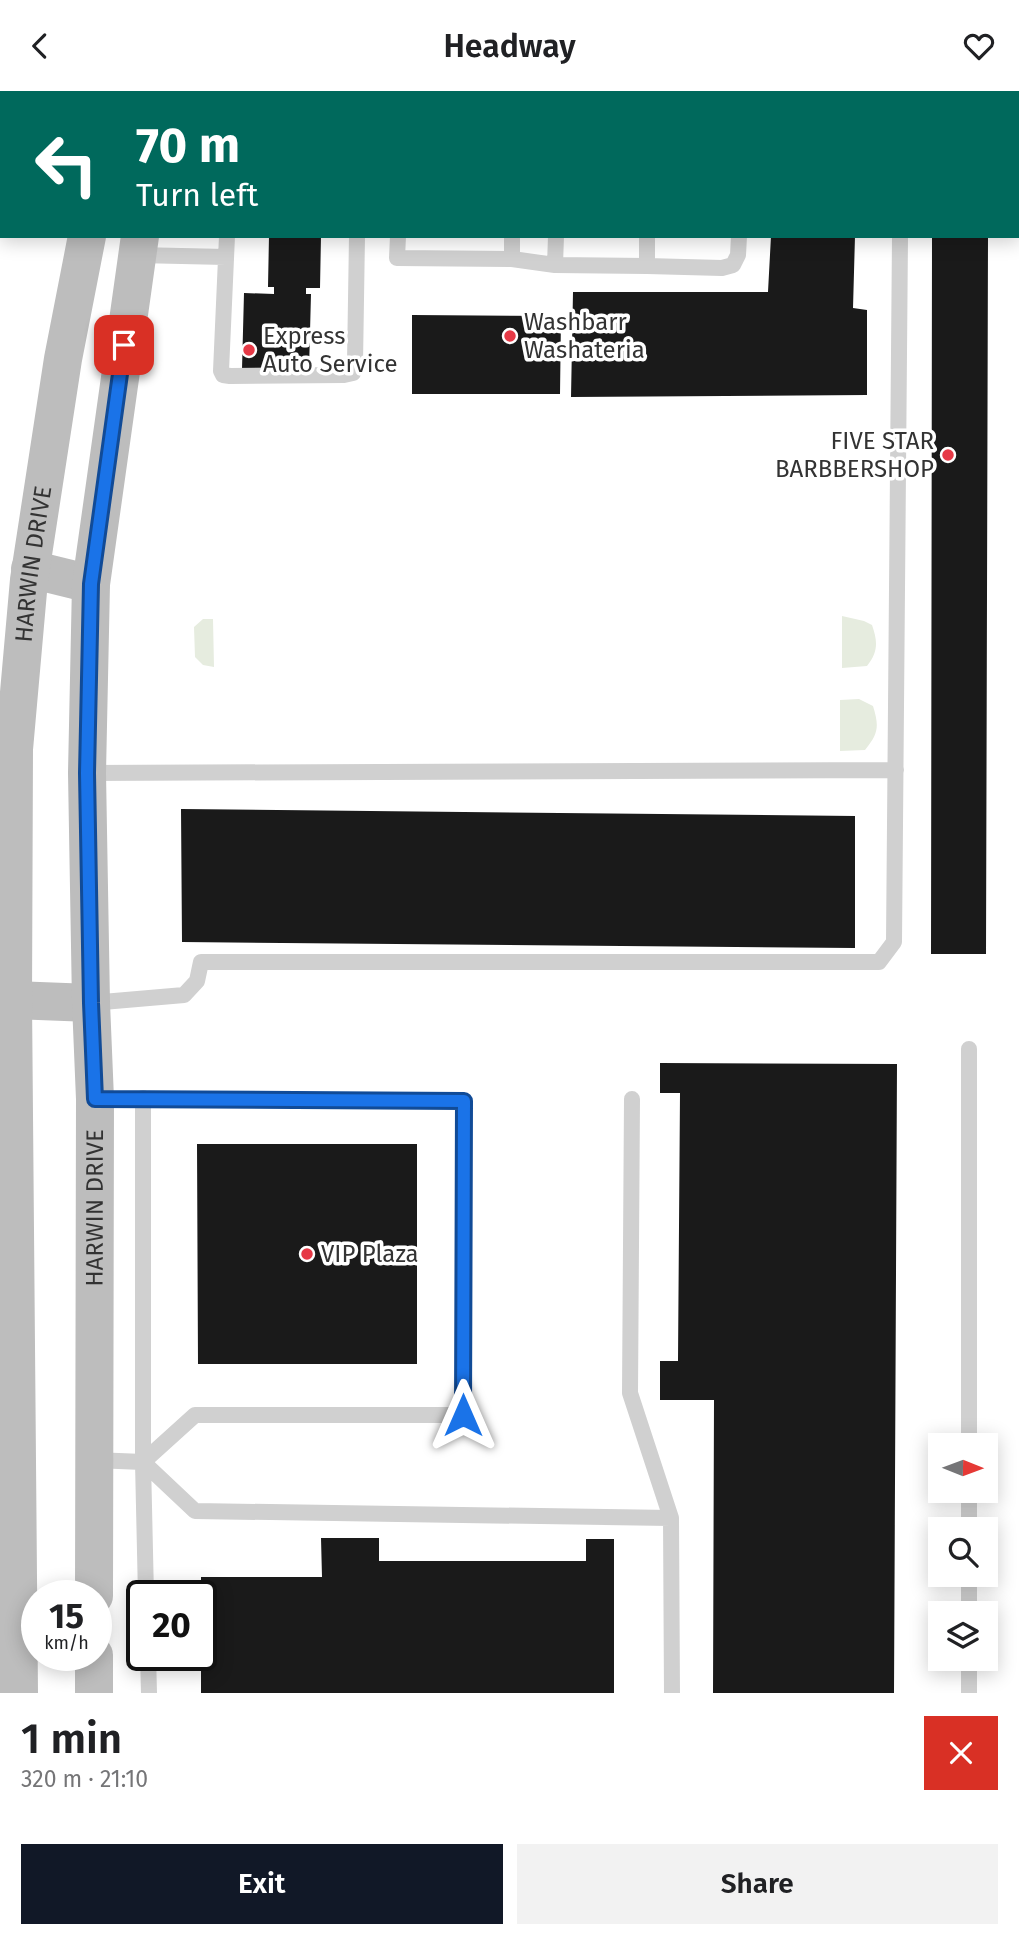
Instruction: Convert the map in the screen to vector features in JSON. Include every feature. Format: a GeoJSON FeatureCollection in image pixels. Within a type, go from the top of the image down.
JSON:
{"type":"FeatureCollection","features":[{"type":"Feature","properties":{"kind":"main road","name":"HARWIN DRIVE"},"geometry":{"type":"LineString","coordinates":[[19,1693],[13,1000],[14,748],[30,569],[63,359],[87,238]]}},
{"type":"Feature","properties":{"kind":"main road","name":"HARWIN DRIVE"},"geometry":{"type":"LineString","coordinates":[[94,1580],[95,1099],[87,773],[91,584],[139,246]]}},
{"type":"Feature","properties":{"kind":"main road"},"geometry":{"type":"LineString","coordinates":[[30,569],[91,584]]}},
{"type":"Feature","properties":{"kind":"main road"},"geometry":{"type":"LineString","coordinates":[[13,1000],[91,1003]]}},
{"type":"Feature","properties":{"kind":"main road"},"geometry":{"type":"LineString","coordinates":[[94,1671],[94,1693]]}},
{"type":"Feature","properties":{"kind":"lane"},"geometry":{"type":"LineString","coordinates":[[227,238],[223,375],[353,373],[357,238]]}},
{"type":"Feature","properties":{"kind":"lane"},"geometry":{"type":"LineString","coordinates":[[398,238],[397,258],[512,260],[555,265],[722,268],[733,265],[738,255],[739,238]]}},
{"type":"Feature","properties":{"kind":"lane"},"geometry":{"type":"LineString","coordinates":[[512,238],[512,260]]}},
{"type":"Feature","properties":{"kind":"lane"},"geometry":{"type":"LineString","coordinates":[[555,265],[556,238]]}},
{"type":"Feature","properties":{"kind":"lane"},"geometry":{"type":"LineString","coordinates":[[647,238],[647,266]]}},
{"type":"Feature","properties":{"kind":"lane"},"geometry":{"type":"LineString","coordinates":[[91,1003],[184,995],[197,981],[201,962],[879,962],[894,942],[900,238]]}},
{"type":"Feature","properties":{"kind":"lane"},"geometry":{"type":"LineString","coordinates":[[139,246],[226,257]]}},
{"type":"Feature","properties":{"kind":"lane"},"geometry":{"type":"LineString","coordinates":[[87,773],[896,770]]}},
{"type":"Feature","properties":{"kind":"lane"},"geometry":{"type":"LineString","coordinates":[[969,1049],[969,1433]]}},
{"type":"Feature","properties":{"kind":"lane"},"geometry":{"type":"LineString","coordinates":[[143,1098],[146,1580]]}},
{"type":"Feature","properties":{"kind":"lane"},"geometry":{"type":"LineString","coordinates":[[93,1460],[143,1461],[195,1415],[463,1415],[464,1101],[95,1099]]}},
{"type":"Feature","properties":{"kind":"lane"},"geometry":{"type":"LineString","coordinates":[[632,1099],[630,1392],[671,1518],[671,1693]]}},
{"type":"Feature","properties":{"kind":"lane"},"geometry":{"type":"LineString","coordinates":[[143,1461],[195,1511],[671,1518]]}},
{"type":"Feature","properties":{"kind":"lane"},"geometry":{"type":"LineString","coordinates":[[148,1671],[149,1693]]}},
{"type":"Feature","properties":{"kind":"lane"},"geometry":{"type":"LineString","coordinates":[[969,1671],[969,1693]]}},
{"type":"Feature","properties":{"kind":"shaded area"},"geometry":{"type":"Polygon","coordinates":[[[842,616],[872,625],[876,647],[867,666],[842,668],[842,616]]]}},
{"type":"Feature","properties":{"kind":"shaded area"},"geometry":{"type":"Polygon","coordinates":[[[203,619],[213,619],[214,667],[203,665],[195,657],[194,627],[203,619]]]}},
{"type":"Feature","properties":{"kind":"shaded area"},"geometry":{"type":"Polygon","coordinates":[[[859,699],[873,706],[877,724],[875,734],[865,750],[840,751],[840,700],[859,699]]]}},
{"type":"Feature","properties":{"kind":"building"},"geometry":{"type":"Polygon","coordinates":[[[269,238],[321,238],[320,288],[306,288],[306,294],[311,294],[309,370],[242,369],[244,293],[274,294],[274,287],[268,287],[269,238]]]}},
{"type":"Feature","properties":{"kind":"building"},"geometry":{"type":"Polygon","coordinates":[[[771,238],[855,238],[853,308],[867,310],[867,395],[571,397],[573,292],[768,292],[771,238]]]}},
{"type":"Feature","properties":{"kind":"building"},"geometry":{"type":"Polygon","coordinates":[[[932,238],[988,238],[986,954],[931,954],[932,238]]]}},
{"type":"Feature","properties":{"kind":"building"},"geometry":{"type":"Polygon","coordinates":[[[412,315],[561,316],[560,394],[412,394],[412,315]]]}},
{"type":"Feature","properties":{"kind":"building"},"geometry":{"type":"Polygon","coordinates":[[[181,809],[855,816],[855,948],[182,942],[181,809]]]}},
{"type":"Feature","properties":{"kind":"building"},"geometry":{"type":"Polygon","coordinates":[[[660,1063],[897,1064],[894,1693],[713,1693],[714,1400],[660,1400],[660,1361],[678,1361],[680,1093],[660,1093],[660,1063]]]}},
{"type":"Feature","properties":{"kind":"building","name":"VIP Plaza"},"geometry":{"type":"Polygon","coordinates":[[[197,1144],[417,1144],[417,1364],[198,1364],[197,1144]]]}},
{"type":"Feature","properties":{"kind":"building"},"geometry":{"type":"Polygon","coordinates":[[[321,1538],[379,1538],[379,1561],[586,1561],[586,1539],[614,1539],[614,1693],[201,1693],[201,1671],[217,1671],[217,1580],[201,1580],[201,1577],[322,1577],[321,1538]]]}},
{"type":"Feature","properties":{"kind":"place","name":"Washbarr Washateria"},"geometry":{"type":"Point","coordinates":[510,336]}},
{"type":"Feature","properties":{"kind":"place","name":"Express Auto Service"},"geometry":{"type":"Point","coordinates":[249,350]}},
{"type":"Feature","properties":{"kind":"place","name":"FIVE STAR BARBBERSHOP"},"geometry":{"type":"Point","coordinates":[948,455]}},
{"type":"Feature","properties":{"kind":"place","name":"VIP Plaza"},"geometry":{"type":"Point","coordinates":[307,1254]}},
{"type":"Feature","properties":{"kind":"route"},"geometry":{"type":"LineString","coordinates":[[124,345],[91,584],[87,773],[95,1099],[464,1101],[463,1415]]}}]}
